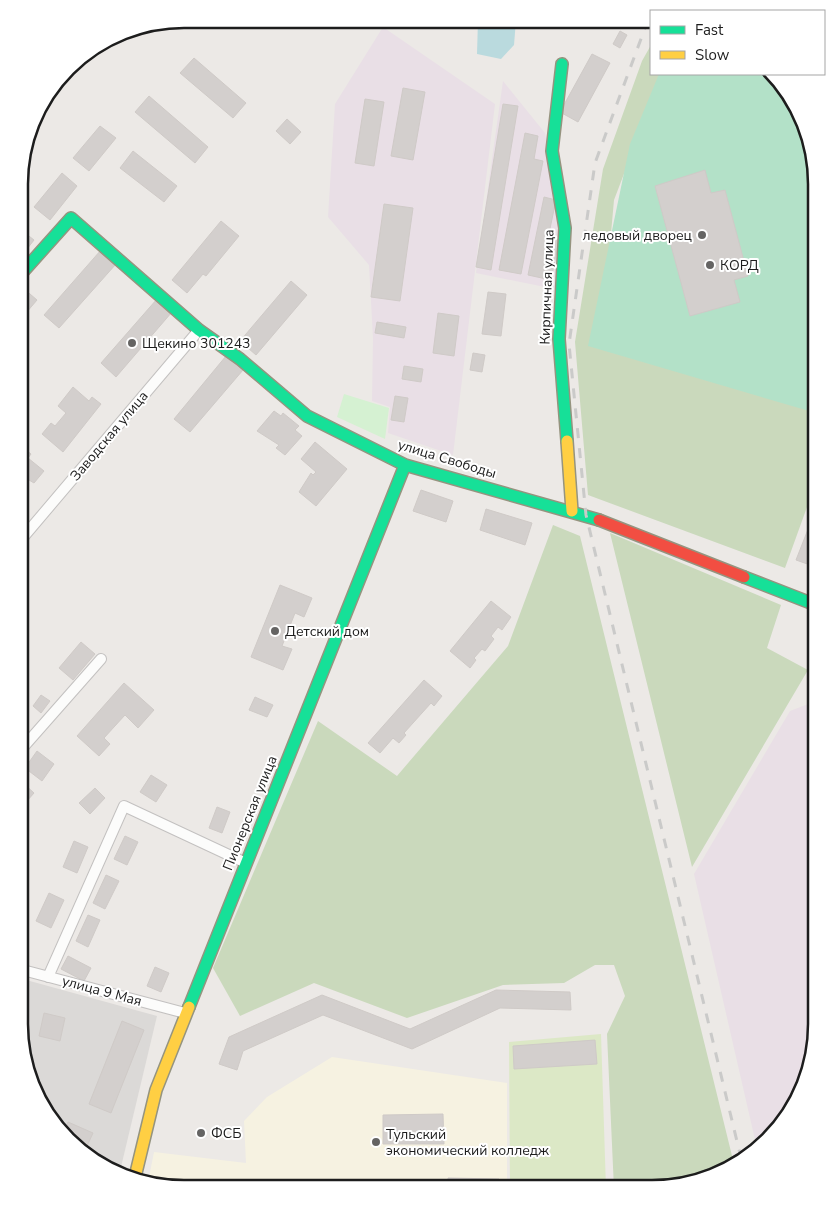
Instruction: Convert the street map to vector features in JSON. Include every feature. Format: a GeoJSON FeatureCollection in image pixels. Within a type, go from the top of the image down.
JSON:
{"type":"FeatureCollection","features":[{"type":"Feature","properties":{"kind":"street","name":"Кирпичная улица"},"geometry":{"type":"LineString","coordinates":[[562,64],[552,151],[565,228],[559,339],[572,512]]}},
{"type":"Feature","properties":{"kind":"street","name":"улица Свободы"},"geometry":{"type":"LineString","coordinates":[[28,266],[71,218],[199,330],[240,359],[307,416],[405,465],[572,512],[808,602]]}},
{"type":"Feature","properties":{"kind":"street","name":"Заводская улица"},"geometry":{"type":"LineString","coordinates":[[28,533],[199,330]]}},
{"type":"Feature","properties":{"kind":"street","name":"Пионерская улица"},"geometry":{"type":"LineString","coordinates":[[136,1173],[156,1090],[185,1013],[405,465]]}},
{"type":"Feature","properties":{"kind":"street"},"geometry":{"type":"LineString","coordinates":[[28,742],[101,659]]}},
{"type":"Feature","properties":{"kind":"street"},"geometry":{"type":"LineString","coordinates":[[48,977],[124,806],[246,863]]}},
{"type":"Feature","properties":{"kind":"street","name":"улица 9 Мая"},"geometry":{"type":"LineString","coordinates":[[28,971],[185,1013]]}},
{"type":"Feature","properties":{"kind":"shaded area"},"geometry":{"type":"Polygon","coordinates":[[[382,28],[384,28],[495,104],[453,455],[388,433],[390,407],[372,401],[373,338],[369,265],[328,217],[335,104],[382,28]]]}},
{"type":"Feature","properties":{"kind":"shaded area"},"geometry":{"type":"Polygon","coordinates":[[[503,81],[545,133],[562,232],[555,289],[476,273],[503,81]]]}},
{"type":"Feature","properties":{"kind":"shaded area"},"geometry":{"type":"Polygon","coordinates":[[[807,704],[807,1035],[805,1055],[791,1093],[781,1111],[755,1141],[694,874],[790,711],[807,704]]]}},
{"type":"Feature","properties":{"kind":"shaded area"},"geometry":{"type":"Polygon","coordinates":[[[28,980],[157,1016],[121,1167],[104,1159],[73,1135],[54,1111],[44,1093],[30,1055],[28,980]]]}},
{"type":"Feature","properties":{"kind":"shaded area","name":"Тульский экономический колледж"},"geometry":{"type":"Polygon","coordinates":[[[332,1057],[507,1083],[507,1180],[184,1180],[149,1176],[154,1152],[246,1163],[244,1121],[267,1097],[332,1057]]]}},
{"type":"Feature","properties":{"kind":"green space"},"geometry":{"type":"Polygon","coordinates":[[[650,47],[650,75],[668,75],[659,82],[614,200],[607,278],[808,296],[808,505],[785,568],[588,495],[575,342],[603,169],[642,61],[650,47]]]}},
{"type":"Feature","properties":{"kind":"green space","name":"КОРД"},"geometry":{"type":"Polygon","coordinates":[[[659,75],[763,75],[781,97],[799,133],[805,153],[808,184],[808,411],[588,346],[630,144],[659,75]]]}},
{"type":"Feature","properties":{"kind":"green space"},"geometry":{"type":"Polygon","coordinates":[[[344,394],[389,408],[385,439],[337,417],[344,394]]]}},
{"type":"Feature","properties":{"kind":"green space"},"geometry":{"type":"Polygon","coordinates":[[[553,525],[580,536],[732,1157],[702,1172],[682,1178],[662,1180],[614,1180],[607,1034],[625,996],[614,965],[595,965],[564,983],[503,985],[407,1018],[314,983],[240,1016],[213,968],[318,721],[397,776],[508,646],[553,525]]]}},
{"type":"Feature","properties":{"kind":"green space"},"geometry":{"type":"Polygon","coordinates":[[[610,533],[781,605],[767,648],[807,670],[692,867],[610,533]]]}},
{"type":"Feature","properties":{"kind":"green space"},"geometry":{"type":"Polygon","coordinates":[[[601,1034],[606,1180],[510,1180],[509,1042],[601,1034]]]}},
{"type":"Feature","properties":{"kind":"water"},"geometry":{"type":"Polygon","coordinates":[[[478,28],[515,28],[514,45],[501,59],[477,54],[478,28]]]}},
{"type":"Feature","properties":{"kind":"building"},"geometry":{"type":"Polygon","coordinates":[[[620,31],[627,35],[620,48],[613,44],[620,31]]]}},
{"type":"Feature","properties":{"kind":"building"},"geometry":{"type":"Polygon","coordinates":[[[592,54],[610,63],[578,122],[560,112],[592,54]]]}},
{"type":"Feature","properties":{"kind":"building"},"geometry":{"type":"Polygon","coordinates":[[[194,58],[246,103],[233,118],[180,73],[194,58]]]}},
{"type":"Feature","properties":{"kind":"building"},"geometry":{"type":"Polygon","coordinates":[[[403,88],[425,92],[413,160],[391,156],[403,88]]]}},
{"type":"Feature","properties":{"kind":"building"},"geometry":{"type":"Polygon","coordinates":[[[149,96],[208,147],[195,163],[135,112],[149,96]]]}},
{"type":"Feature","properties":{"kind":"building"},"geometry":{"type":"Polygon","coordinates":[[[365,99],[384,102],[374,166],[355,163],[365,99]]]}},
{"type":"Feature","properties":{"kind":"building"},"geometry":{"type":"Polygon","coordinates":[[[503,104],[518,106],[491,270],[476,267],[503,104]]]}},
{"type":"Feature","properties":{"kind":"building"},"geometry":{"type":"Polygon","coordinates":[[[287,119],[301,132],[290,144],[276,131],[287,119]]]}},
{"type":"Feature","properties":{"kind":"building"},"geometry":{"type":"Polygon","coordinates":[[[100,126],[116,138],[89,171],[73,158],[100,126]]]}},
{"type":"Feature","properties":{"kind":"building"},"geometry":{"type":"Polygon","coordinates":[[[525,133],[538,136],[534,159],[543,161],[521,274],[499,270],[525,133]]]}},
{"type":"Feature","properties":{"kind":"building"},"geometry":{"type":"Polygon","coordinates":[[[133,151],[177,186],[164,202],[120,168],[133,151]]]}},
{"type":"Feature","properties":{"kind":"building","name":"ледовый дворец"},"geometry":{"type":"Polygon","coordinates":[[[705,170],[711,193],[725,190],[748,276],[734,280],[740,302],[690,316],[655,186],[705,170]]]}},
{"type":"Feature","properties":{"kind":"building"},"geometry":{"type":"Polygon","coordinates":[[[62,173],[77,186],[50,220],[34,207],[62,173]]]}},
{"type":"Feature","properties":{"kind":"building"},"geometry":{"type":"Polygon","coordinates":[[[544,197],[556,200],[548,238],[559,240],[551,280],[528,275],[544,197]]]}},
{"type":"Feature","properties":{"kind":"building"},"geometry":{"type":"Polygon","coordinates":[[[384,204],[413,208],[400,301],[371,297],[384,204]]]}},
{"type":"Feature","properties":{"kind":"building"},"geometry":{"type":"Polygon","coordinates":[[[221,221],[239,236],[206,276],[203,274],[187,293],[172,280],[221,221]]]}},
{"type":"Feature","properties":{"kind":"building"},"geometry":{"type":"Polygon","coordinates":[[[28,235],[34,240],[28,248],[28,235]]]}},
{"type":"Feature","properties":{"kind":"building"},"geometry":{"type":"Polygon","coordinates":[[[101,250],[116,264],[59,328],[44,315],[101,250]]]}},
{"type":"Feature","properties":{"kind":"building"},"geometry":{"type":"Polygon","coordinates":[[[291,281],[307,295],[256,355],[240,341],[291,281]]]}},
{"type":"Feature","properties":{"kind":"building"},"geometry":{"type":"Polygon","coordinates":[[[28,292],[37,300],[28,311],[28,292]]]}},
{"type":"Feature","properties":{"kind":"building"},"geometry":{"type":"Polygon","coordinates":[[[488,292],[506,294],[501,336],[482,334],[488,292]]]}},
{"type":"Feature","properties":{"kind":"building"},"geometry":{"type":"Polygon","coordinates":[[[157,299],[172,312],[116,377],[101,363],[157,299]]]}},
{"type":"Feature","properties":{"kind":"building"},"geometry":{"type":"Polygon","coordinates":[[[438,313],[459,316],[454,356],[433,353],[438,313]]]}},
{"type":"Feature","properties":{"kind":"building"},"geometry":{"type":"Polygon","coordinates":[[[377,322],[406,327],[404,338],[375,333],[377,322]]]}},
{"type":"Feature","properties":{"kind":"building"},"geometry":{"type":"Polygon","coordinates":[[[473,353],[485,355],[482,372],[470,370],[473,353]]]}},
{"type":"Feature","properties":{"kind":"building"},"geometry":{"type":"Polygon","coordinates":[[[226,356],[243,370],[190,432],[174,419],[226,356]]]}},
{"type":"Feature","properties":{"kind":"building"},"geometry":{"type":"Polygon","coordinates":[[[404,366],[423,369],[421,382],[402,379],[404,366]]]}},
{"type":"Feature","properties":{"kind":"building"},"geometry":{"type":"Polygon","coordinates":[[[73,387],[89,401],[92,397],[101,404],[63,452],[42,434],[51,423],[55,426],[66,413],[58,406],[73,387]]]}},
{"type":"Feature","properties":{"kind":"building"},"geometry":{"type":"Polygon","coordinates":[[[395,396],[408,398],[404,422],[391,420],[395,396]]]}},
{"type":"Feature","properties":{"kind":"building"},"geometry":{"type":"Polygon","coordinates":[[[274,411],[281,416],[283,413],[299,426],[295,430],[302,436],[285,455],[276,448],[279,445],[257,431],[274,411]]]}},
{"type":"Feature","properties":{"kind":"building"},"geometry":{"type":"Polygon","coordinates":[[[315,442],[347,469],[316,506],[299,492],[311,473],[313,475],[316,472],[301,459],[315,442]]]}},
{"type":"Feature","properties":{"kind":"building"},"geometry":{"type":"Polygon","coordinates":[[[28,458],[44,471],[34,483],[28,481],[28,458]]]}},
{"type":"Feature","properties":{"kind":"building"},"geometry":{"type":"Polygon","coordinates":[[[421,490],[453,501],[446,522],[413,511],[421,490]]]}},
{"type":"Feature","properties":{"kind":"building"},"geometry":{"type":"Polygon","coordinates":[[[486,509],[532,523],[525,545],[480,530],[486,509]]]}},
{"type":"Feature","properties":{"kind":"building"},"geometry":{"type":"Polygon","coordinates":[[[808,530],[808,564],[796,560],[808,530]]]}},
{"type":"Feature","properties":{"kind":"building","name":"Детский дом"},"geometry":{"type":"Polygon","coordinates":[[[280,585],[312,598],[304,617],[295,613],[282,646],[292,649],[283,670],[251,657],[280,585]]]}},
{"type":"Feature","properties":{"kind":"building"},"geometry":{"type":"Polygon","coordinates":[[[491,601],[511,617],[502,630],[498,627],[491,636],[494,639],[485,651],[482,649],[474,658],[476,660],[470,668],[450,651],[491,601]]]}},
{"type":"Feature","properties":{"kind":"building"},"geometry":{"type":"Polygon","coordinates":[[[81,642],[95,654],[73,680],[59,668],[81,642]]]}},
{"type":"Feature","properties":{"kind":"building"},"geometry":{"type":"Polygon","coordinates":[[[424,680],[442,696],[434,706],[431,703],[404,733],[406,735],[399,743],[393,738],[380,753],[368,743],[424,680]]]}},
{"type":"Feature","properties":{"kind":"building"},"geometry":{"type":"Polygon","coordinates":[[[124,683],[154,710],[138,728],[125,715],[104,738],[110,744],[99,756],[77,736],[124,683]]]}},
{"type":"Feature","properties":{"kind":"building"},"geometry":{"type":"Polygon","coordinates":[[[41,695],[50,701],[41,713],[33,706],[41,695]]]}},
{"type":"Feature","properties":{"kind":"building"},"geometry":{"type":"Polygon","coordinates":[[[255,697],[273,705],[267,717],[249,710],[255,697]]]}},
{"type":"Feature","properties":{"kind":"building"},"geometry":{"type":"Polygon","coordinates":[[[37,751],[54,764],[42,781],[28,770],[28,764],[37,751]]]}},
{"type":"Feature","properties":{"kind":"building"},"geometry":{"type":"Polygon","coordinates":[[[151,775],[167,785],[156,802],[140,792],[151,775]]]}},
{"type":"Feature","properties":{"kind":"building"},"geometry":{"type":"Polygon","coordinates":[[[28,788],[34,793],[28,800],[28,788]]]}},
{"type":"Feature","properties":{"kind":"building"},"geometry":{"type":"Polygon","coordinates":[[[95,788],[105,798],[90,814],[79,803],[95,788]]]}},
{"type":"Feature","properties":{"kind":"building"},"geometry":{"type":"Polygon","coordinates":[[[217,807],[230,812],[222,833],[209,828],[217,807]]]}},
{"type":"Feature","properties":{"kind":"building"},"geometry":{"type":"Polygon","coordinates":[[[125,836],[138,842],[127,865],[114,859],[125,836]]]}},
{"type":"Feature","properties":{"kind":"building"},"geometry":{"type":"Polygon","coordinates":[[[74,841],[88,847],[77,873],[63,867],[74,841]]]}},
{"type":"Feature","properties":{"kind":"building"},"geometry":{"type":"Polygon","coordinates":[[[106,875],[119,881],[105,909],[93,903],[106,875]]]}},
{"type":"Feature","properties":{"kind":"building"},"geometry":{"type":"Polygon","coordinates":[[[49,893],[64,900],[51,928],[36,921],[49,893]]]}},
{"type":"Feature","properties":{"kind":"building"},"geometry":{"type":"Polygon","coordinates":[[[88,915],[100,920],[88,947],[76,941],[88,915]]]}},
{"type":"Feature","properties":{"kind":"building"},"geometry":{"type":"Polygon","coordinates":[[[68,956],[91,968],[84,981],[61,969],[68,956]]]}},
{"type":"Feature","properties":{"kind":"building"},"geometry":{"type":"Polygon","coordinates":[[[155,967],[169,973],[161,992],[147,986],[155,967]]]}},
{"type":"Feature","properties":{"kind":"building"},"geometry":{"type":"Polygon","coordinates":[[[496,990],[570,992],[571,1010],[500,1008],[412,1049],[323,1015],[243,1051],[237,1070],[219,1064],[229,1037],[322,995],[410,1029],[496,990]]]}},
{"type":"Feature","properties":{"kind":"building"},"geometry":{"type":"Polygon","coordinates":[[[44,1013],[65,1018],[60,1041],[39,1036],[44,1013]]]}},
{"type":"Feature","properties":{"kind":"building"},"geometry":{"type":"Polygon","coordinates":[[[122,1021],[144,1030],[111,1113],[89,1104],[122,1021]]]}},
{"type":"Feature","properties":{"kind":"building"},"geometry":{"type":"Polygon","coordinates":[[[595,1040],[597,1064],[514,1069],[513,1046],[595,1040]]]}},
{"type":"Feature","properties":{"kind":"building"},"geometry":{"type":"Polygon","coordinates":[[[443,1114],[444,1144],[383,1144],[383,1115],[443,1114]]]}},
{"type":"Feature","properties":{"kind":"building"},"geometry":{"type":"Polygon","coordinates":[[[68,1122],[93,1133],[87,1146],[73,1135],[66,1127],[68,1122]]]}},
{"type":"Feature","properties":{"kind":"building"},"geometry":{"type":"Polygon","coordinates":[[[448,1178],[499,1179],[499,1180],[448,1180],[448,1178]]]}},
{"type":"Feature","properties":{"kind":"railway"},"geometry":{"type":"LineString","coordinates":[[645,28],[595,163],[569,344],[586,515],[740,1153]]}},
{"type":"Feature","properties":{"kind":"traffic: fast"},"geometry":{"type":"LineString","coordinates":[[562,64],[552,151],[565,228],[559,339],[567,441]]}},
{"type":"Feature","properties":{"kind":"traffic: fast"},"geometry":{"type":"LineString","coordinates":[[28,266],[71,218],[199,330],[240,359],[307,416],[405,465],[599,520]]}},
{"type":"Feature","properties":{"kind":"traffic: fast"},"geometry":{"type":"LineString","coordinates":[[189,1007],[405,465]]}},
{"type":"Feature","properties":{"kind":"traffic: fast"},"geometry":{"type":"LineString","coordinates":[[744,577],[808,602]]}},
{"type":"Feature","properties":{"kind":"traffic: slow"},"geometry":{"type":"LineString","coordinates":[[567,441],[572,511]]}},
{"type":"Feature","properties":{"kind":"traffic: slow"},"geometry":{"type":"LineString","coordinates":[[136,1173],[156,1090],[189,1007]]}},
{"type":"Feature","properties":{"kind":"traffic: jam"},"geometry":{"type":"LineString","coordinates":[[599,520],[744,577]]}},
{"type":"Feature","properties":{"kind":"place","name":"ледовый дворец"},"geometry":{"type":"Point","coordinates":[702,235]}},
{"type":"Feature","properties":{"kind":"place","name":"КОРД"},"geometry":{"type":"Point","coordinates":[710,265]}},
{"type":"Feature","properties":{"kind":"place","name":"Щекино 301243"},"geometry":{"type":"Point","coordinates":[132,343]}},
{"type":"Feature","properties":{"kind":"place","name":"Детский дом"},"geometry":{"type":"Point","coordinates":[275,631]}},
{"type":"Feature","properties":{"kind":"place","name":"ФСБ"},"geometry":{"type":"Point","coordinates":[201,1133]}},
{"type":"Feature","properties":{"kind":"place","name":"Тульский экономический колледж"},"geometry":{"type":"Point","coordinates":[376,1142]}}]}
